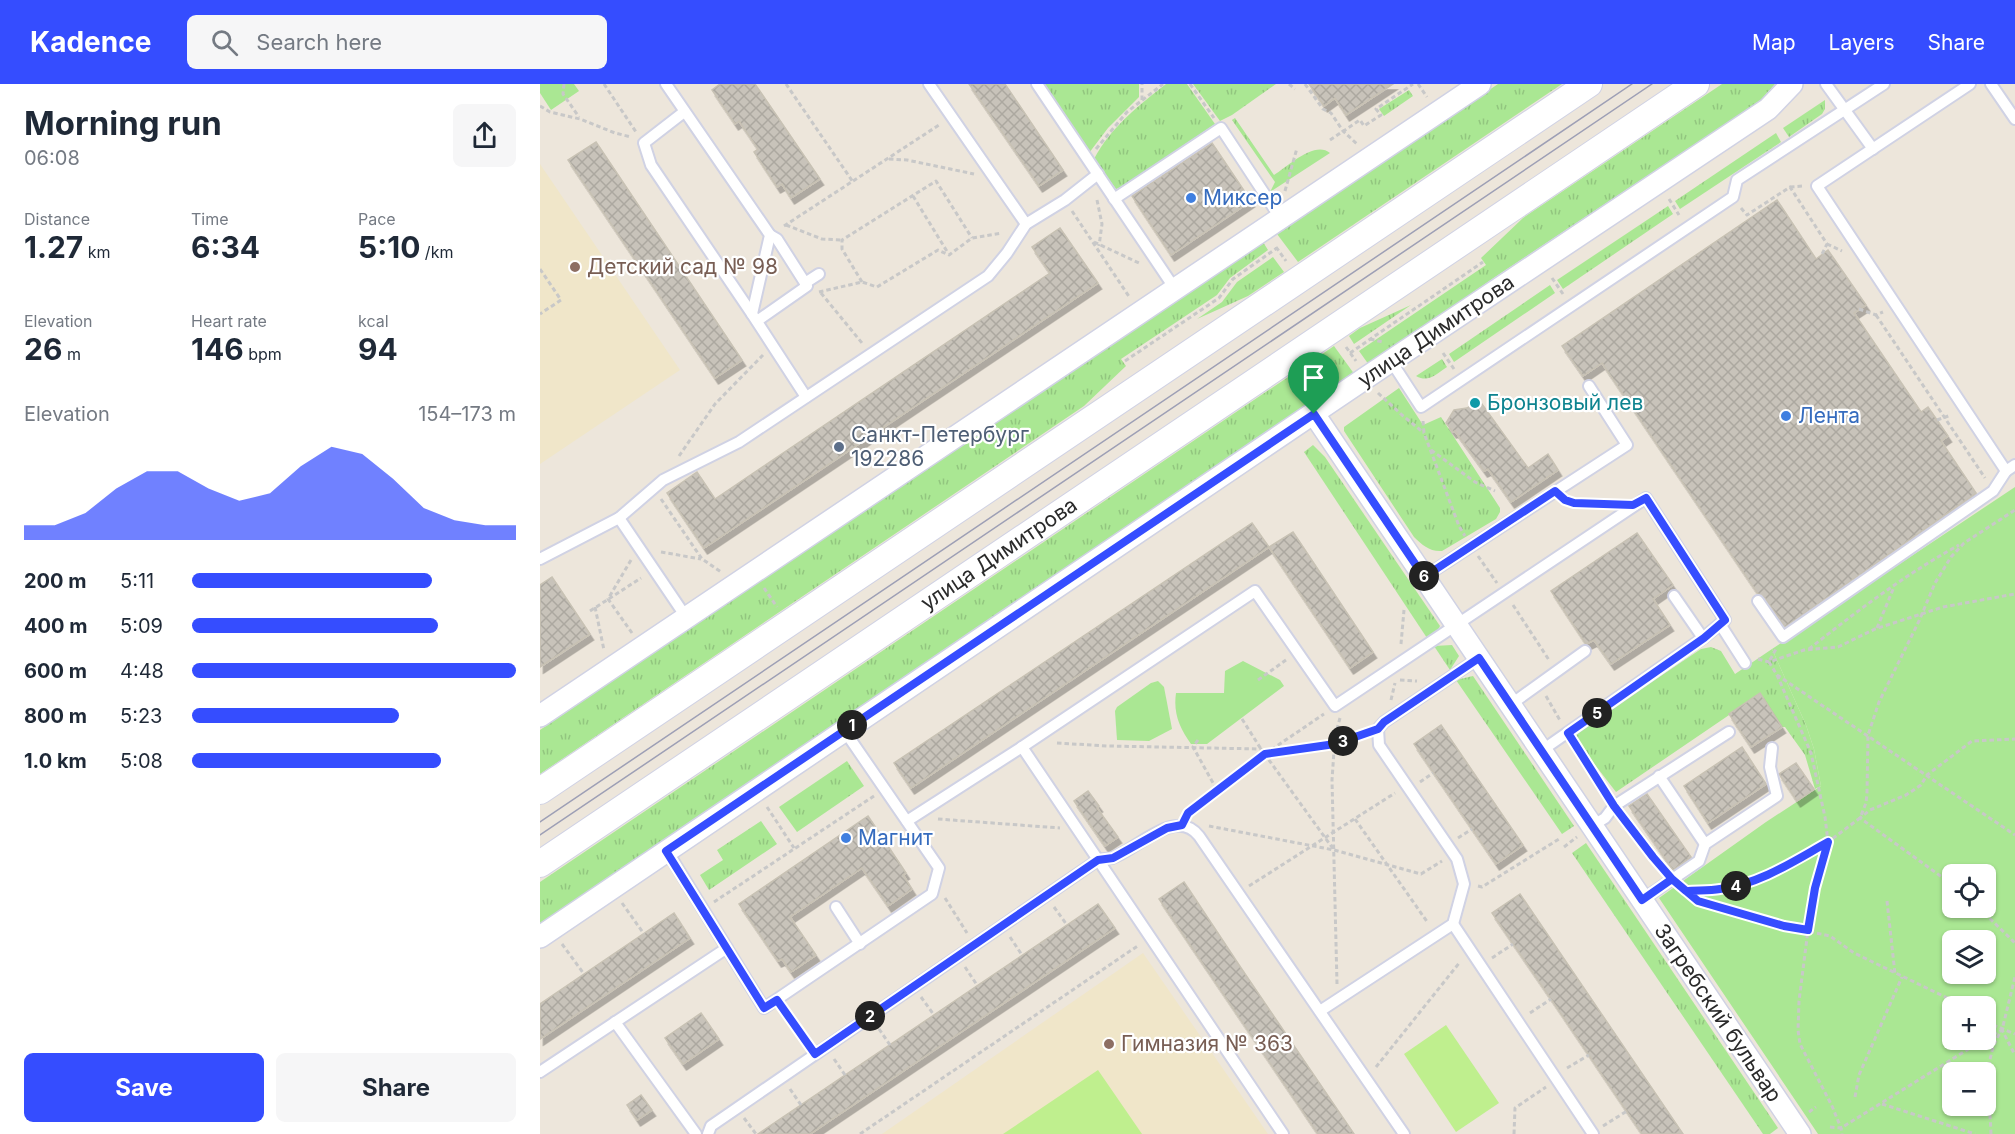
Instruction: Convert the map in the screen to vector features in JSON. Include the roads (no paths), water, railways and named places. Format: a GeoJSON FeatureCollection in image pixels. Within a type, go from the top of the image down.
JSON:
{"type":"FeatureCollection","features":[{"type":"Feature","properties":{"kind":"street"},"geometry":{"type":"LineString","coordinates":[[540,716],[753,572],[1171,282],[1281,219],[1480,84]]}},
{"type":"Feature","properties":{"kind":"street"},"geometry":{"type":"LineString","coordinates":[[540,791],[1589,84]]}},
{"type":"Feature","properties":{"kind":"street","name":"улица Димитрова"},"geometry":{"type":"LineString","coordinates":[[540,864],[1696,84]]}},
{"type":"Feature","properties":{"kind":"street","name":"улица Димитрова"},"geometry":{"type":"LineString","coordinates":[[540,937],[1391,361],[1768,109],[1792,84]]}},
{"type":"Feature","properties":{"kind":"street","name":"Загребский бульвар"},"geometry":{"type":"LineString","coordinates":[[1314,414],[1541,751],[1586,831],[1642,900],[1803,1124]]}},
{"type":"Feature","properties":{"kind":"lane"},"geometry":{"type":"LineString","coordinates":[[666,84],[770,235],[777,239],[806,285]]}},
{"type":"Feature","properties":{"kind":"lane"},"geometry":{"type":"LineString","coordinates":[[929,84],[1026,224]]}},
{"type":"Feature","properties":{"kind":"lane"},"geometry":{"type":"LineString","coordinates":[[1037,84],[1171,282]]}},
{"type":"Feature","properties":{"kind":"lane"},"geometry":{"type":"LineString","coordinates":[[1826,84],[1873,149]]}},
{"type":"Feature","properties":{"kind":"lane"},"geometry":{"type":"LineString","coordinates":[[1391,361],[1421,407],[1733,197],[1737,180],[1884,84]]}},
{"type":"Feature","properties":{"kind":"lane"},"geometry":{"type":"LineString","coordinates":[[1758,601],[1783,637],[1993,491],[2011,468],[1898,307],[1817,186],[1970,84]]}},
{"type":"Feature","properties":{"kind":"lane"},"geometry":{"type":"LineString","coordinates":[[1991,84],[2015,119]]}},
{"type":"Feature","properties":{"kind":"lane"},"geometry":{"type":"LineString","coordinates":[[684,112],[644,143],[651,165],[755,317],[806,397]]}},
{"type":"Feature","properties":{"kind":"lane"},"geometry":{"type":"LineString","coordinates":[[1114,199],[1221,128],[1281,219]]}},
{"type":"Feature","properties":{"kind":"lane"},"geometry":{"type":"LineString","coordinates":[[540,560],[619,518],[663,480],[739,442],[988,276],[1026,224],[1065,200],[1098,174]]}},
{"type":"Feature","properties":{"kind":"lane"},"geometry":{"type":"LineString","coordinates":[[755,317],[770,235]]}},
{"type":"Feature","properties":{"kind":"lane"},"geometry":{"type":"LineString","coordinates":[[755,317],[806,285],[819,274]]}},
{"type":"Feature","properties":{"kind":"lane"},"geometry":{"type":"LineString","coordinates":[[1424,577],[1628,445],[1589,386]]}},
{"type":"Feature","properties":{"kind":"lane"},"geometry":{"type":"LineString","coordinates":[[910,819],[1255,591],[1298,652],[1339,703],[1646,498],[1725,620],[1704,638],[1541,751]]}},
{"type":"Feature","properties":{"kind":"lane"},"geometry":{"type":"LineString","coordinates":[[619,518],[686,617]]}},
{"type":"Feature","properties":{"kind":"lane"},"geometry":{"type":"LineString","coordinates":[[1674,596],[1704,638]]}},
{"type":"Feature","properties":{"kind":"lane"},"geometry":{"type":"LineString","coordinates":[[1720,624],[1745,663]]}},
{"type":"Feature","properties":{"kind":"lane"},"geometry":{"type":"LineString","coordinates":[[1510,705],[1585,651]]}},
{"type":"Feature","properties":{"kind":"lane"},"geometry":{"type":"LineString","coordinates":[[1320,1011],[1454,924],[1464,884],[1457,859],[1379,745],[1378,729],[1384,722],[1479,658]]}},
{"type":"Feature","properties":{"kind":"lane"},"geometry":{"type":"LineString","coordinates":[[666,851],[764,1008],[860,944],[932,894],[939,868],[910,819],[884,788],[844,730]]}},
{"type":"Feature","properties":{"kind":"lane"},"geometry":{"type":"LineString","coordinates":[[1586,831],[1605,818],[1614,806],[1729,732]]}},
{"type":"Feature","properties":{"kind":"lane"},"geometry":{"type":"LineString","coordinates":[[1022,747],[1283,1134]]}},
{"type":"Feature","properties":{"kind":"lane"},"geometry":{"type":"LineString","coordinates":[[1642,900],[1700,861],[1706,844],[1777,796],[1770,767],[1772,748]]}},
{"type":"Feature","properties":{"kind":"lane"},"geometry":{"type":"LineString","coordinates":[[1659,776],[1706,844]]}},
{"type":"Feature","properties":{"kind":"lane"},"geometry":{"type":"LineString","coordinates":[[708,1134],[711,1126],[1098,860],[1113,858],[1167,828],[1186,826],[1199,836],[1404,1134]]}},
{"type":"Feature","properties":{"kind":"lane"},"geometry":{"type":"LineString","coordinates":[[836,907],[860,944]]}},
{"type":"Feature","properties":{"kind":"lane"},"geometry":{"type":"LineString","coordinates":[[1454,924],[1593,1134]]}},
{"type":"Feature","properties":{"kind":"lane"},"geometry":{"type":"LineString","coordinates":[[540,1072],[727,948]]}},
{"type":"Feature","properties":{"kind":"lane"},"geometry":{"type":"LineString","coordinates":[[1397,961],[1404,970]]}},
{"type":"Feature","properties":{"kind":"lane"},"geometry":{"type":"LineString","coordinates":[[615,1022],[696,1134]]}},
{"type":"Feature","properties":{"kind":"tram line"},"geometry":{"type":"LineString","coordinates":[[540,822],[1632,84]]}},
{"type":"Feature","properties":{"kind":"tram line"},"geometry":{"type":"LineString","coordinates":[[540,835],[1652,84]]}},
{"type":"Feature","properties":{"kind":"place","name":"Миксер"},"geometry":{"type":"Point","coordinates":[1191,198]}},
{"type":"Feature","properties":{"kind":"place","name":"Детский сад № 98"},"geometry":{"type":"Point","coordinates":[575,267]}},
{"type":"Feature","properties":{"kind":"place","name":"Бронзовый лев"},"geometry":{"type":"Point","coordinates":[1475,403]}},
{"type":"Feature","properties":{"kind":"place","name":"Лента"},"geometry":{"type":"Point","coordinates":[1786,416]}},
{"type":"Feature","properties":{"kind":"place","name":"Санкт-Петербург 192286"},"geometry":{"type":"Point","coordinates":[839,447]}},
{"type":"Feature","properties":{"kind":"place","name":"Магнит"},"geometry":{"type":"Point","coordinates":[846,838]}},
{"type":"Feature","properties":{"kind":"place","name":"Гимназия № 363"},"geometry":{"type":"Point","coordinates":[1109,1044]}}]}
